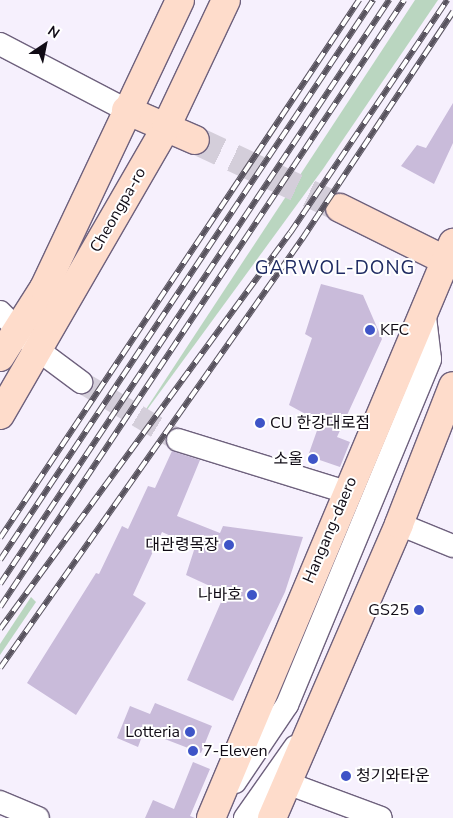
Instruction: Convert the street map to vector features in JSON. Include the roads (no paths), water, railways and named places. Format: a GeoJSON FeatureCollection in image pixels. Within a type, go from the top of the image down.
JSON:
{"type":"FeatureCollection","features":[{"type":"Feature","properties":{"kind":"main road","name":"Cheongpa-ro"},"geometry":{"type":"LineString","coordinates":[[0,357],[4,316],[44,288],[126,110],[180,0]]}},
{"type":"Feature","properties":{"kind":"main road","name":"Cheongpa-ro"},"geometry":{"type":"LineString","coordinates":[[0,415],[166,127],[226,0]]}},
{"type":"Feature","properties":{"kind":"main road"},"geometry":{"type":"LineString","coordinates":[[126,110],[195,140]]}},
{"type":"Feature","properties":{"kind":"main road"},"geometry":{"type":"LineString","coordinates":[[340,208],[450,255]]}},
{"type":"Feature","properties":{"kind":"main road","name":"Hangang-daero"},"geometry":{"type":"LineString","coordinates":[[212,816],[424,305],[450,255]]}},
{"type":"Feature","properties":{"kind":"main road"},"geometry":{"type":"LineString","coordinates":[[272,818],[399,524],[453,386]]}},
{"type":"Feature","properties":{"kind":"street"},"geometry":{"type":"LineString","coordinates":[[0,44],[126,110]]}},
{"type":"Feature","properties":{"kind":"street"},"geometry":{"type":"LineString","coordinates":[[212,816],[287,705],[362,528],[430,360],[424,305]]}},
{"type":"Feature","properties":{"kind":"street"},"geometry":{"type":"LineString","coordinates":[[4,316],[38,350],[81,382]]}},
{"type":"Feature","properties":{"kind":"street"},"geometry":{"type":"LineString","coordinates":[[178,440],[346,492]]}},
{"type":"Feature","properties":{"kind":"street"},"geometry":{"type":"LineString","coordinates":[[399,524],[453,546]]}},
{"type":"Feature","properties":{"kind":"street"},"geometry":{"type":"LineString","coordinates":[[245,818],[315,718]]}},
{"type":"Feature","properties":{"kind":"street"},"geometry":{"type":"LineString","coordinates":[[287,783],[381,818]]}},
{"type":"Feature","properties":{"kind":"street"},"geometry":{"type":"LineString","coordinates":[[0,802],[38,818]]}},
{"type":"Feature","properties":{"kind":"tunnel"},"geometry":{"type":"LineString","coordinates":[[195,140],[340,208]]}},
{"type":"Feature","properties":{"kind":"tunnel"},"geometry":{"type":"LineString","coordinates":[[81,382],[178,440]]}},
{"type":"Feature","properties":{"kind":"railway"},"geometry":{"type":"LineString","coordinates":[[0,538],[359,0]]}},
{"type":"Feature","properties":{"kind":"railway"},"geometry":{"type":"LineString","coordinates":[[0,560],[373,0]]}},
{"type":"Feature","properties":{"kind":"railway"},"geometry":{"type":"LineString","coordinates":[[0,584],[389,0]]}},
{"type":"Feature","properties":{"kind":"railway"},"geometry":{"type":"LineString","coordinates":[[0,607],[404,0]]}},
{"type":"Feature","properties":{"kind":"railway"},"geometry":{"type":"LineString","coordinates":[[0,629],[290,233],[447,0]]}},
{"type":"Feature","properties":{"kind":"railway"},"geometry":{"type":"LineString","coordinates":[[0,668],[302,239],[453,12]]}},
{"type":"Feature","properties":{"kind":"place","name":"KFC"},"geometry":{"type":"Point","coordinates":[370,330]}},
{"type":"Feature","properties":{"kind":"place","name":"CU 한강대로점"},"geometry":{"type":"Point","coordinates":[260,423]}},
{"type":"Feature","properties":{"kind":"place","name":"소울"},"geometry":{"type":"Point","coordinates":[313,459]}},
{"type":"Feature","properties":{"kind":"place","name":"대관령목장"},"geometry":{"type":"Point","coordinates":[229,545]}},
{"type":"Feature","properties":{"kind":"place","name":"나바호"},"geometry":{"type":"Point","coordinates":[252,595]}},
{"type":"Feature","properties":{"kind":"place","name":"GS25"},"geometry":{"type":"Point","coordinates":[419,610]}},
{"type":"Feature","properties":{"kind":"place","name":"Lotteria"},"geometry":{"type":"Point","coordinates":[190,732]}},
{"type":"Feature","properties":{"kind":"place","name":"7-Eleven"},"geometry":{"type":"Point","coordinates":[193,751]}},
{"type":"Feature","properties":{"kind":"place","name":"청기와타운"},"geometry":{"type":"Point","coordinates":[346,776]}},
{"type":"Feature","properties":{"kind":"district","name":"GARWOL-DONG"},"geometry":{"type":"Point","coordinates":[335,269]}}]}
